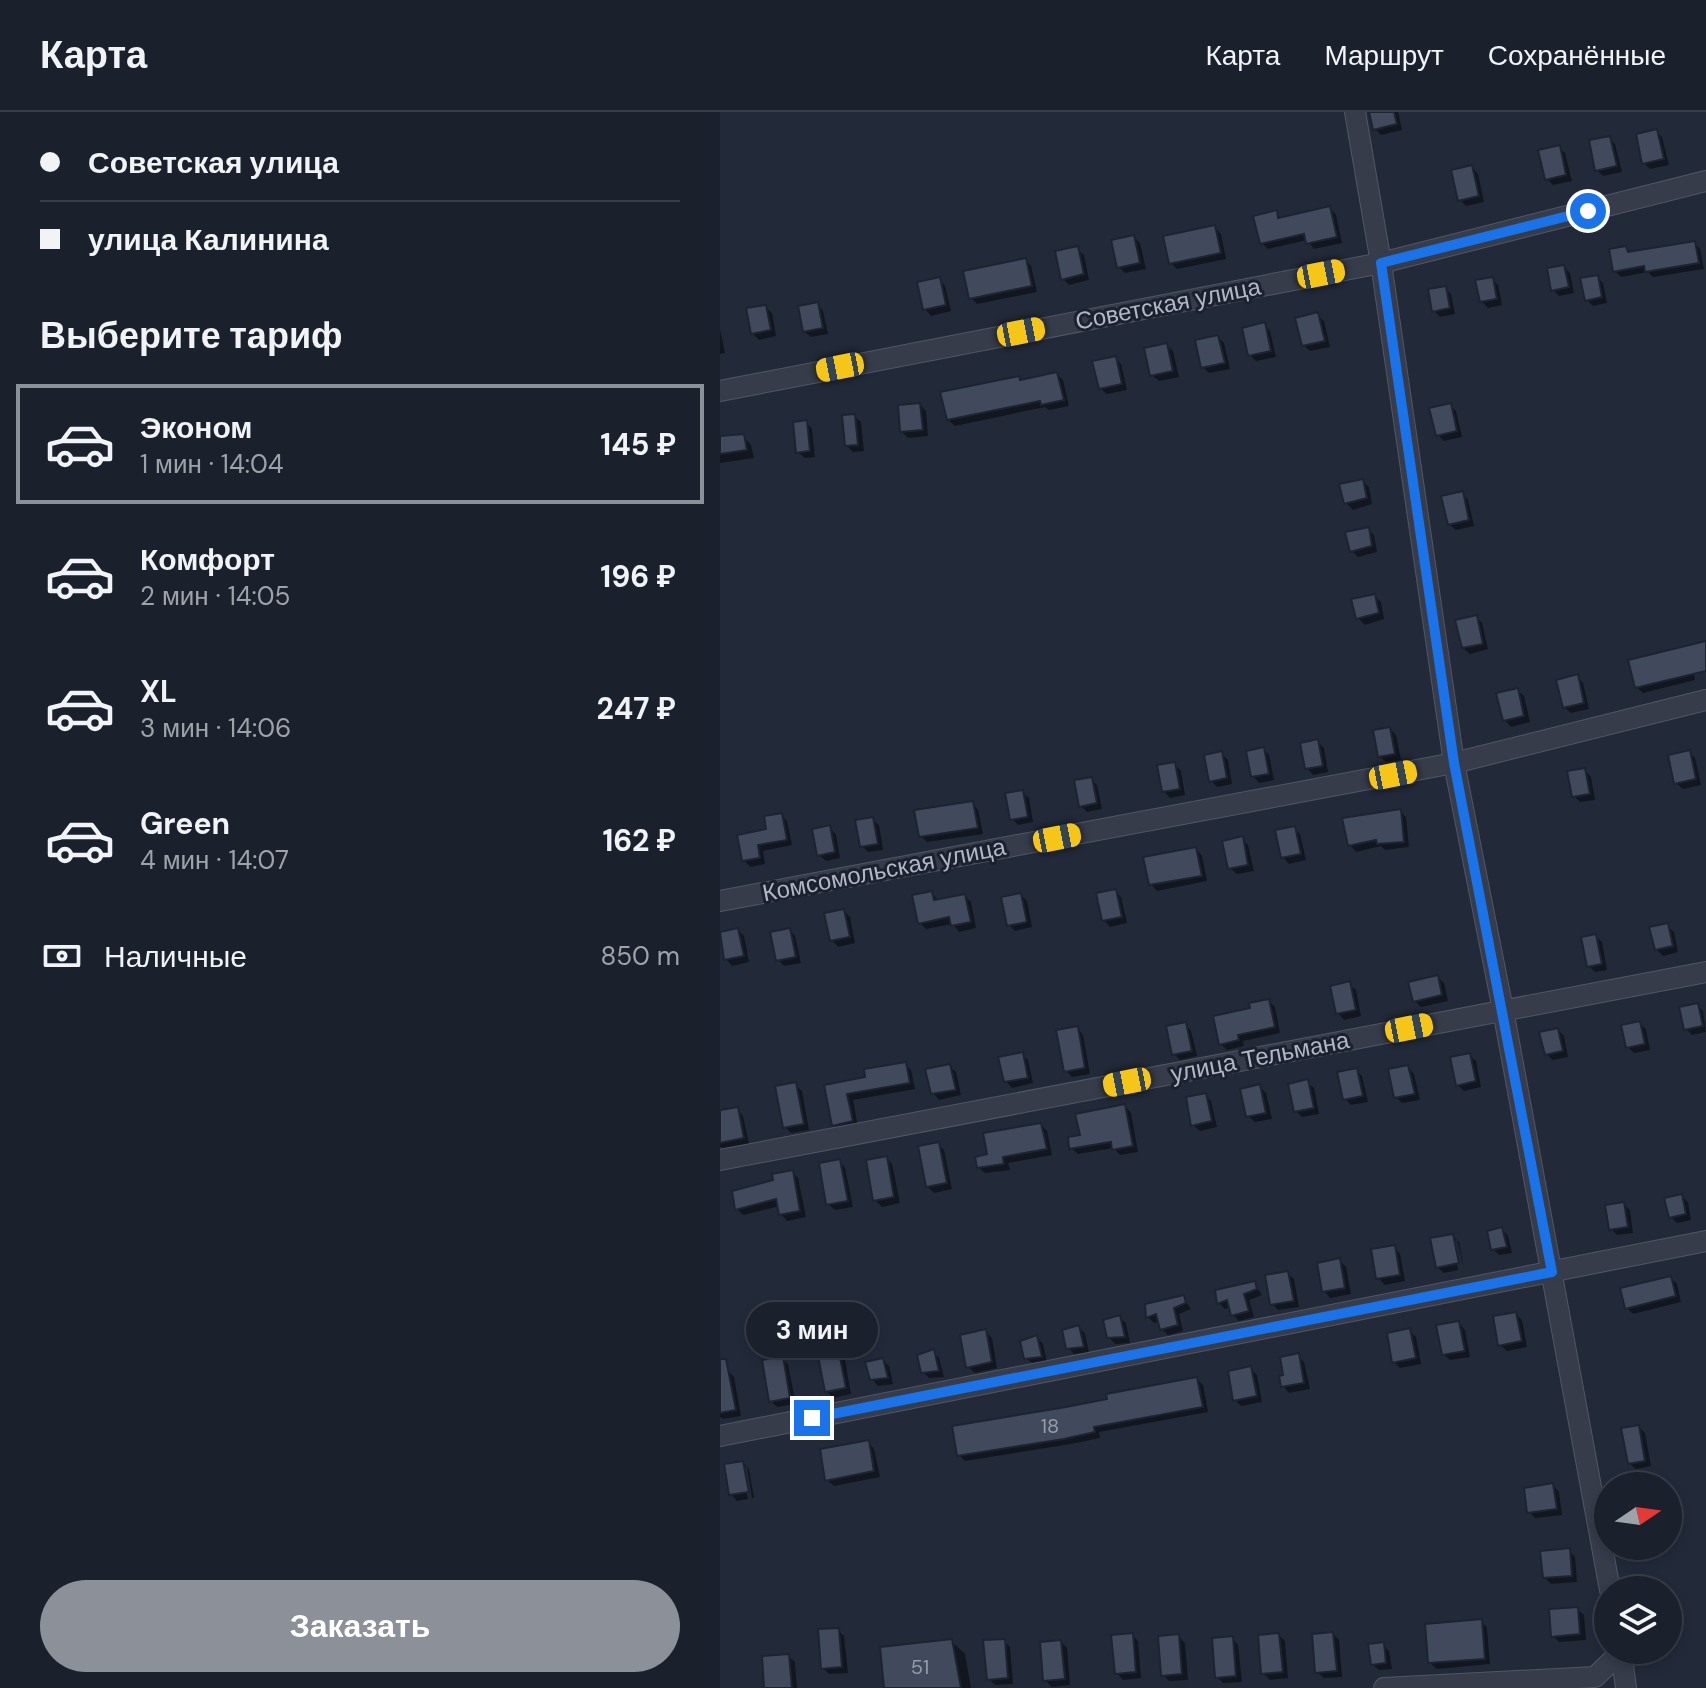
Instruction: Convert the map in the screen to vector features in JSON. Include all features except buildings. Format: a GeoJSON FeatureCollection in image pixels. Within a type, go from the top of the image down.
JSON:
{"type":"FeatureCollection","features":[{"type":"Feature","properties":{"kind":"street"},"geometry":{"type":"LineString","coordinates":[[1355,112],[1381,263],[1454,763],[1607,1576]]}},
{"type":"Feature","properties":{"kind":"street","name":"Советская улица"},"geometry":{"type":"LineString","coordinates":[[720,391],[1381,263],[1706,181]]}},
{"type":"Feature","properties":{"kind":"street","name":"Комсомольская улица"},"geometry":{"type":"LineString","coordinates":[[720,901],[1454,763],[1706,700]]}},
{"type":"Feature","properties":{"kind":"street","name":"улица Тельмана"},"geometry":{"type":"LineString","coordinates":[[720,1160],[1706,972]]}},
{"type":"Feature","properties":{"kind":"street"},"geometry":{"type":"LineString","coordinates":[[720,1436],[1706,1241]]}},
{"type":"Feature","properties":{"kind":"street"},"geometry":{"type":"LineString","coordinates":[[1384,1688],[1595,1677],[1608,1664]]}},
{"type":"Feature","properties":{"kind":"street"},"geometry":{"type":"LineString","coordinates":[[1623,1664],[1626,1688]]}},
{"type":"Feature","properties":{"kind":"route"},"geometry":{"type":"LineString","coordinates":[[812,1418],[1552,1272],[1454,763],[1381,263],[1588,211]]}}]}
